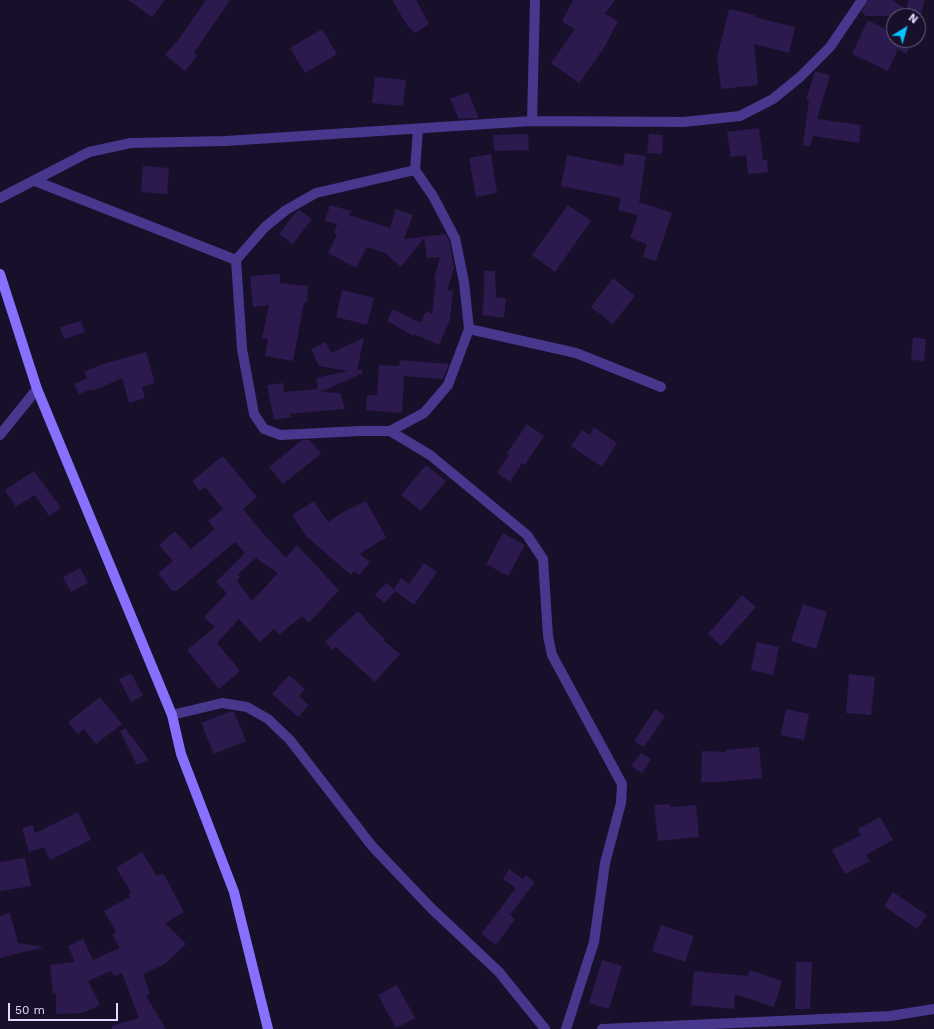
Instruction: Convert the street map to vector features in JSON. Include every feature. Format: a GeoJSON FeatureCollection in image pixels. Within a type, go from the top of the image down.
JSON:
{"type":"FeatureCollection","features":[{"type":"Feature","properties":{"kind":"main road"},"geometry":{"type":"LineString","coordinates":[[0,274],[37,389],[172,716],[181,754],[234,892],[268,1029]]}},
{"type":"Feature","properties":{"kind":"street"},"geometry":{"type":"LineString","coordinates":[[532,121],[535,0]]}},
{"type":"Feature","properties":{"kind":"street"},"geometry":{"type":"LineString","coordinates":[[0,198],[35,182],[89,152],[131,143],[226,142],[532,121],[684,122],[740,116],[774,99],[800,77],[830,47],[862,0]]}},
{"type":"Feature","properties":{"kind":"street"},"geometry":{"type":"LineString","coordinates":[[415,170],[316,193],[286,210],[265,227],[236,260],[242,349],[254,414],[264,429],[281,435],[390,431],[424,412],[448,385],[469,329],[464,282],[455,238],[433,196],[415,170],[418,129]]}},
{"type":"Feature","properties":{"kind":"street"},"geometry":{"type":"LineString","coordinates":[[35,182],[236,260]]}},
{"type":"Feature","properties":{"kind":"street"},"geometry":{"type":"LineString","coordinates":[[469,329],[576,353],[661,387]]}},
{"type":"Feature","properties":{"kind":"street"},"geometry":{"type":"LineString","coordinates":[[0,435],[37,389]]}},
{"type":"Feature","properties":{"kind":"street"},"geometry":{"type":"LineString","coordinates":[[390,431],[430,455],[527,535],[536,547],[543,559],[548,636],[552,655],[622,784],[621,803],[605,863],[594,942],[566,1029]]}},
{"type":"Feature","properties":{"kind":"street"},"geometry":{"type":"LineString","coordinates":[[172,716],[222,703],[247,707],[268,719],[290,740],[372,846],[431,908],[499,972],[545,1029]]}},
{"type":"Feature","properties":{"kind":"street"},"geometry":{"type":"LineString","coordinates":[[602,1029],[890,1016],[934,1009]]}},
{"type":"Feature","properties":{"kind":"building"},"geometry":{"type":"Polygon","coordinates":[[[128,0],[165,0],[152,17],[128,0]]]}},
{"type":"Feature","properties":{"kind":"building"},"geometry":{"type":"Polygon","coordinates":[[[206,0],[230,0],[194,53],[197,56],[185,71],[165,55],[178,40],[206,0]]]}},
{"type":"Feature","properties":{"kind":"building"},"geometry":{"type":"Polygon","coordinates":[[[392,0],[416,0],[429,24],[415,33],[407,25],[392,0]]]}},
{"type":"Feature","properties":{"kind":"building"},"geometry":{"type":"Polygon","coordinates":[[[573,0],[615,0],[605,14],[618,21],[604,48],[579,83],[551,63],[575,29],[562,22],[573,0]]]}},
{"type":"Feature","properties":{"kind":"building"},"geometry":{"type":"Polygon","coordinates":[[[868,0],[892,0],[904,8],[886,8],[886,16],[866,16],[861,12],[868,0]]]}},
{"type":"Feature","properties":{"kind":"building"},"geometry":{"type":"Polygon","coordinates":[[[909,0],[925,0],[922,8],[906,8],[909,0]]]}},
{"type":"Feature","properties":{"kind":"building"},"geometry":{"type":"Polygon","coordinates":[[[729,9],[795,27],[789,53],[754,44],[758,85],[721,89],[717,57],[729,9]]]}},
{"type":"Feature","properties":{"kind":"building"},"geometry":{"type":"Polygon","coordinates":[[[868,20],[886,30],[886,48],[909,48],[906,54],[898,49],[888,71],[852,54],[868,20]]]}},
{"type":"Feature","properties":{"kind":"building"},"geometry":{"type":"Polygon","coordinates":[[[322,29],[337,54],[305,73],[290,48],[322,29]]]}},
{"type":"Feature","properties":{"kind":"building"},"geometry":{"type":"Polygon","coordinates":[[[815,71],[830,75],[817,119],[861,125],[859,143],[813,136],[810,147],[803,145],[809,100],[806,100],[815,71]]]}},
{"type":"Feature","properties":{"kind":"building"},"geometry":{"type":"Polygon","coordinates":[[[375,77],[406,80],[403,106],[372,103],[375,77]]]}},
{"type":"Feature","properties":{"kind":"building"},"geometry":{"type":"Polygon","coordinates":[[[468,92],[479,118],[459,119],[450,99],[468,92]]]}},
{"type":"Feature","properties":{"kind":"building"},"geometry":{"type":"Polygon","coordinates":[[[759,128],[763,160],[767,160],[768,172],[748,174],[746,155],[731,157],[727,132],[759,128]]]}},
{"type":"Feature","properties":{"kind":"building"},"geometry":{"type":"Polygon","coordinates":[[[528,134],[529,150],[494,151],[493,135],[528,134]]]}},
{"type":"Feature","properties":{"kind":"building"},"geometry":{"type":"Polygon","coordinates":[[[649,134],[663,135],[662,154],[647,153],[649,134]]]}},
{"type":"Feature","properties":{"kind":"building"},"geometry":{"type":"Polygon","coordinates":[[[625,153],[646,156],[639,202],[672,213],[656,261],[643,257],[647,244],[630,238],[638,215],[618,210],[621,198],[561,186],[567,155],[623,166],[625,153]]]}},
{"type":"Feature","properties":{"kind":"building"},"geometry":{"type":"Polygon","coordinates":[[[491,154],[497,193],[476,197],[469,158],[491,154]]]}},
{"type":"Feature","properties":{"kind":"building"},"geometry":{"type":"Polygon","coordinates":[[[143,166],[169,168],[167,194],[141,192],[143,166]]]}},
{"type":"Feature","properties":{"kind":"building"},"geometry":{"type":"Polygon","coordinates":[[[330,205],[351,211],[349,215],[390,228],[396,209],[413,215],[404,239],[446,234],[449,240],[454,268],[447,290],[453,291],[450,319],[439,345],[414,334],[414,336],[387,321],[393,309],[421,323],[426,311],[432,314],[436,280],[434,279],[440,257],[427,258],[424,238],[401,267],[385,253],[367,247],[356,268],[328,253],[337,235],[334,234],[337,224],[325,221],[330,205]]]}},
{"type":"Feature","properties":{"kind":"building"},"geometry":{"type":"Polygon","coordinates":[[[568,205],[591,221],[555,272],[532,255],[568,205]]]}},
{"type":"Feature","properties":{"kind":"building"},"geometry":{"type":"Polygon","coordinates":[[[299,210],[312,219],[293,244],[279,234],[299,210]]]}},
{"type":"Feature","properties":{"kind":"building"},"geometry":{"type":"Polygon","coordinates":[[[484,271],[495,271],[496,297],[506,298],[504,318],[482,315],[484,271]]]}},
{"type":"Feature","properties":{"kind":"building"},"geometry":{"type":"Polygon","coordinates":[[[280,274],[280,283],[308,286],[307,302],[304,302],[293,361],[265,356],[268,339],[262,338],[269,305],[253,307],[250,276],[280,274]]]}},
{"type":"Feature","properties":{"kind":"building"},"geometry":{"type":"Polygon","coordinates":[[[613,278],[635,296],[613,324],[591,307],[613,278]]]}},
{"type":"Feature","properties":{"kind":"building"},"geometry":{"type":"Polygon","coordinates":[[[342,290],[374,298],[367,325],[336,317],[342,290]]]}},
{"type":"Feature","properties":{"kind":"building"},"geometry":{"type":"Polygon","coordinates":[[[81,321],[85,332],[64,339],[60,327],[81,321]]]}},
{"type":"Feature","properties":{"kind":"building"},"geometry":{"type":"Polygon","coordinates":[[[364,338],[357,370],[362,369],[363,373],[320,392],[340,393],[345,409],[289,414],[292,417],[274,420],[267,385],[283,383],[284,392],[318,389],[316,379],[348,371],[319,366],[311,349],[326,342],[331,353],[364,338]]]}},
{"type":"Feature","properties":{"kind":"building"},"geometry":{"type":"Polygon","coordinates":[[[913,338],[926,339],[924,361],[911,360],[913,338]]]}},
{"type":"Feature","properties":{"kind":"building"},"geometry":{"type":"Polygon","coordinates":[[[146,352],[155,383],[142,387],[145,398],[129,403],[122,378],[93,391],[92,389],[79,394],[74,384],[87,378],[84,372],[103,364],[146,352]]]}},
{"type":"Feature","properties":{"kind":"building"},"geometry":{"type":"Polygon","coordinates":[[[400,360],[449,364],[443,379],[404,376],[402,413],[366,410],[367,395],[377,395],[379,365],[399,366],[400,360]]]}},
{"type":"Feature","properties":{"kind":"building"},"geometry":{"type":"Polygon","coordinates":[[[527,424],[544,436],[525,465],[522,463],[510,482],[497,473],[509,455],[507,453],[527,424]]]}},
{"type":"Feature","properties":{"kind":"building"},"geometry":{"type":"Polygon","coordinates":[[[594,427],[617,443],[602,467],[571,446],[582,430],[590,435],[594,427]]]}},
{"type":"Feature","properties":{"kind":"building"},"geometry":{"type":"Polygon","coordinates":[[[302,440],[310,440],[321,454],[283,484],[269,467],[302,440]]]}},
{"type":"Feature","properties":{"kind":"building"},"geometry":{"type":"Polygon","coordinates":[[[223,456],[257,497],[243,509],[260,530],[286,558],[297,545],[339,590],[309,623],[302,616],[279,635],[274,629],[260,642],[239,619],[217,643],[240,671],[219,689],[187,650],[215,627],[204,617],[227,593],[216,582],[245,553],[235,542],[177,591],[172,591],[158,573],[173,561],[159,545],[175,531],[191,549],[215,529],[208,521],[223,509],[205,487],[200,491],[192,481],[223,456]],[[256,558],[237,575],[240,577],[237,581],[252,601],[278,573],[256,558]]]}},
{"type":"Feature","properties":{"kind":"building"},"geometry":{"type":"Polygon","coordinates":[[[426,465],[446,481],[421,511],[401,495],[426,465]]]}},
{"type":"Feature","properties":{"kind":"building"},"geometry":{"type":"Polygon","coordinates":[[[34,471],[61,508],[49,516],[35,495],[16,507],[5,490],[34,471]]]}},
{"type":"Feature","properties":{"kind":"building"},"geometry":{"type":"Polygon","coordinates":[[[314,501],[328,522],[345,511],[366,501],[386,537],[360,554],[370,562],[359,575],[354,571],[351,575],[307,537],[292,515],[314,501]]]}},
{"type":"Feature","properties":{"kind":"building"},"geometry":{"type":"Polygon","coordinates":[[[503,533],[525,545],[508,576],[486,564],[503,533]]]}},
{"type":"Feature","properties":{"kind":"building"},"geometry":{"type":"Polygon","coordinates":[[[424,563],[437,572],[414,605],[395,591],[385,603],[375,595],[386,583],[394,589],[401,578],[409,584],[424,563]]]}},
{"type":"Feature","properties":{"kind":"building"},"geometry":{"type":"Polygon","coordinates":[[[80,568],[88,583],[71,592],[63,577],[80,568]]]}},
{"type":"Feature","properties":{"kind":"building"},"geometry":{"type":"Polygon","coordinates":[[[742,595],[756,607],[721,646],[708,634],[742,595]]]}},
{"type":"Feature","properties":{"kind":"building"},"geometry":{"type":"Polygon","coordinates":[[[803,604],[827,612],[816,649],[791,641],[803,604]]]}},
{"type":"Feature","properties":{"kind":"building"},"geometry":{"type":"Polygon","coordinates":[[[358,611],[366,619],[365,620],[385,639],[384,641],[400,654],[375,682],[336,647],[332,650],[325,642],[358,611]]]}},
{"type":"Feature","properties":{"kind":"building"},"geometry":{"type":"Polygon","coordinates":[[[757,642],[779,647],[773,675],[751,670],[757,642]]]}},
{"type":"Feature","properties":{"kind":"building"},"geometry":{"type":"Polygon","coordinates":[[[131,673],[143,696],[131,702],[119,679],[131,673]]]}},
{"type":"Feature","properties":{"kind":"building"},"geometry":{"type":"Polygon","coordinates":[[[849,674],[875,677],[871,715],[846,713],[849,674]]]}},
{"type":"Feature","properties":{"kind":"building"},"geometry":{"type":"Polygon","coordinates":[[[289,675],[305,689],[299,696],[309,705],[298,717],[272,694],[289,675]]]}},
{"type":"Feature","properties":{"kind":"building"},"geometry":{"type":"Polygon","coordinates":[[[100,697],[122,724],[96,744],[84,729],[78,734],[68,722],[100,697]]]}},
{"type":"Feature","properties":{"kind":"building"},"geometry":{"type":"Polygon","coordinates":[[[655,709],[665,716],[644,747],[634,741],[655,709]]]}},
{"type":"Feature","properties":{"kind":"building"},"geometry":{"type":"Polygon","coordinates":[[[786,709],[809,714],[804,740],[781,735],[786,709]]]}},
{"type":"Feature","properties":{"kind":"building"},"geometry":{"type":"Polygon","coordinates":[[[231,711],[234,712],[246,741],[214,754],[201,723],[231,711]]]}},
{"type":"Feature","properties":{"kind":"building"},"geometry":{"type":"Polygon","coordinates":[[[125,728],[148,760],[137,765],[120,731],[125,728]]]}},
{"type":"Feature","properties":{"kind":"building"},"geometry":{"type":"Polygon","coordinates":[[[759,747],[762,778],[701,782],[702,751],[726,752],[726,750],[759,747]]]}},
{"type":"Feature","properties":{"kind":"building"},"geometry":{"type":"Polygon","coordinates":[[[641,753],[651,759],[642,773],[631,766],[641,753]]]}},
{"type":"Feature","properties":{"kind":"building"},"geometry":{"type":"Polygon","coordinates":[[[670,804],[671,807],[696,805],[699,837],[658,841],[654,805],[670,804]]]}},
{"type":"Feature","properties":{"kind":"building"},"geometry":{"type":"Polygon","coordinates":[[[78,812],[91,840],[50,860],[44,847],[29,852],[22,828],[33,825],[35,833],[78,812]]]}},
{"type":"Feature","properties":{"kind":"building"},"geometry":{"type":"Polygon","coordinates":[[[880,817],[893,840],[866,855],[870,861],[845,874],[832,850],[861,835],[858,829],[880,817]]]}},
{"type":"Feature","properties":{"kind":"building"},"geometry":{"type":"Polygon","coordinates":[[[142,852],[157,876],[163,873],[184,912],[165,923],[186,944],[165,964],[143,974],[150,994],[146,996],[166,1029],[112,1029],[112,1026],[139,1018],[122,973],[114,976],[111,971],[88,981],[100,1005],[83,1013],[56,1014],[56,993],[53,994],[50,965],[75,962],[68,946],[83,939],[93,960],[120,948],[112,934],[116,932],[104,911],[130,897],[128,894],[131,892],[116,868],[142,852]]]}},
{"type":"Feature","properties":{"kind":"building"},"geometry":{"type":"Polygon","coordinates":[[[25,858],[31,886],[0,891],[0,862],[25,858]]]}},
{"type":"Feature","properties":{"kind":"building"},"geometry":{"type":"Polygon","coordinates":[[[509,869],[523,879],[526,875],[535,882],[510,915],[515,919],[496,945],[481,934],[516,888],[503,879],[509,869]]]}},
{"type":"Feature","properties":{"kind":"building"},"geometry":{"type":"Polygon","coordinates":[[[893,892],[927,915],[917,929],[884,906],[893,892]]]}},
{"type":"Feature","properties":{"kind":"building"},"geometry":{"type":"Polygon","coordinates":[[[10,913],[18,943],[44,947],[0,958],[0,916],[10,913]]]}},
{"type":"Feature","properties":{"kind":"building"},"geometry":{"type":"Polygon","coordinates":[[[661,925],[694,936],[685,962],[652,951],[661,925]]]}},
{"type":"Feature","properties":{"kind":"building"},"geometry":{"type":"Polygon","coordinates":[[[602,960],[622,966],[609,1009],[589,1003],[602,960]]]}},
{"type":"Feature","properties":{"kind":"building"},"geometry":{"type":"Polygon","coordinates":[[[796,962],[812,962],[810,1009],[795,1009],[796,962]]]}},
{"type":"Feature","properties":{"kind":"building"},"geometry":{"type":"Polygon","coordinates":[[[750,970],[782,981],[774,1007],[735,994],[734,1009],[691,1005],[694,971],[748,976],[750,970]]]}},
{"type":"Feature","properties":{"kind":"building"},"geometry":{"type":"Polygon","coordinates":[[[397,985],[415,1018],[396,1028],[378,995],[397,985]]]}}]}
